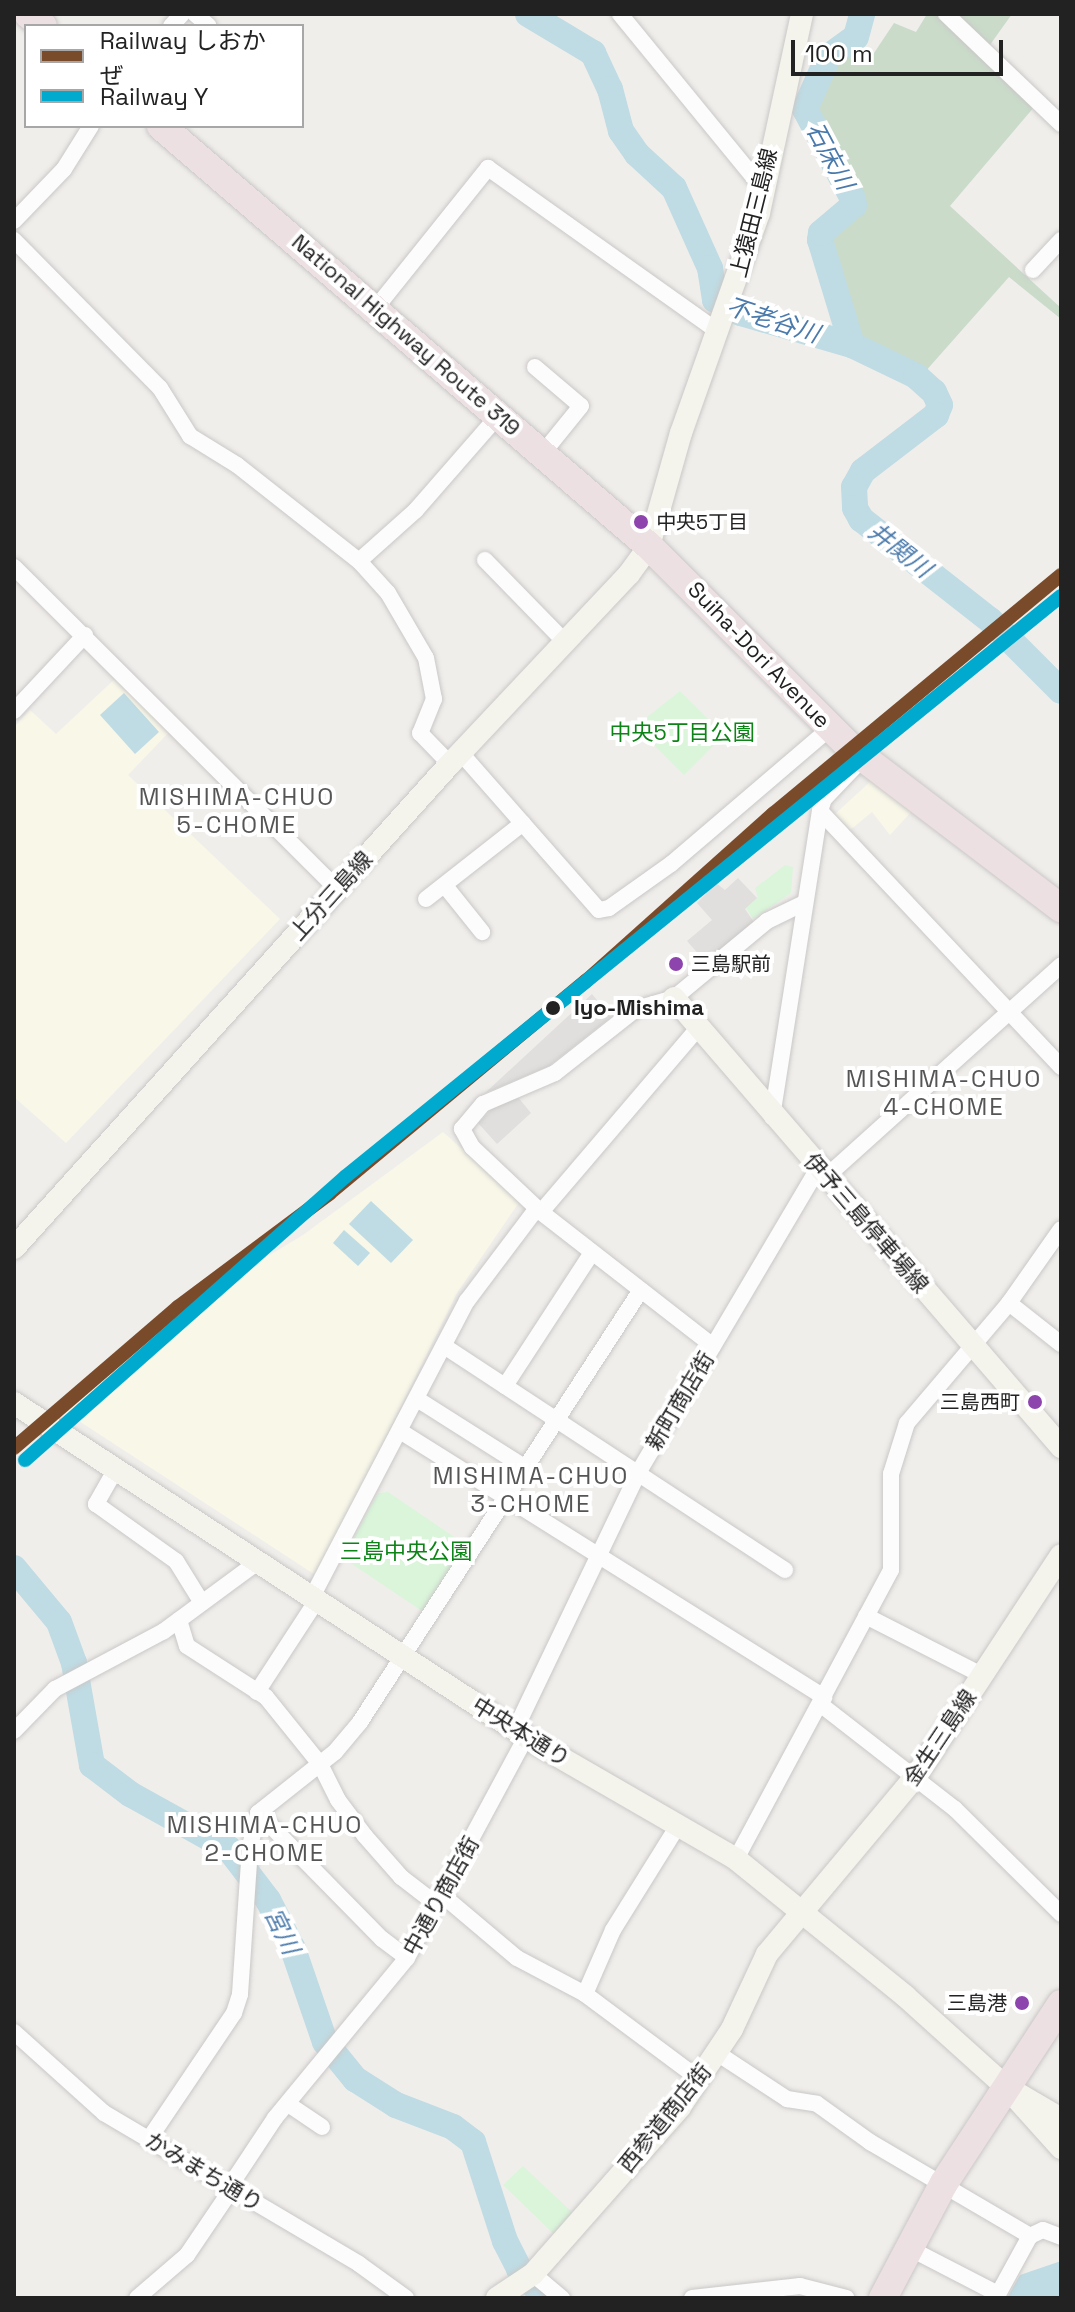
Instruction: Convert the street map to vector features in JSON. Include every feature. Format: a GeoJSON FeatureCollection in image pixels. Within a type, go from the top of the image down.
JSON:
{"type":"FeatureCollection","features":[{"type":"Feature","properties":{"kind":"highway","name":"National Highway Route 319"},"geometry":{"type":"LineString","coordinates":[[163,128],[649,546]]}},
{"type":"Feature","properties":{"kind":"highway","name":"Suiha-Dori Avenue"},"geometry":{"type":"LineString","coordinates":[[649,546],[863,758],[1061,908]]}},
{"type":"Feature","properties":{"kind":"highway"},"geometry":{"type":"LineString","coordinates":[[883,2298],[944,2183],[1061,2004]]}},
{"type":"Feature","properties":{"kind":"main road","name":"上猿田三島線"},"geometry":{"type":"LineString","coordinates":[[649,546],[681,433],[725,316],[763,189],[802,14]]}},
{"type":"Feature","properties":{"kind":"main road","name":"上分三島線"},"geometry":{"type":"LineString","coordinates":[[14,1248],[455,758],[563,640],[629,574],[649,546]]}},
{"type":"Feature","properties":{"kind":"main road","name":"伊予三島停車場線"},"geometry":{"type":"LineString","coordinates":[[674,998],[772,1117],[1061,1447]]}},
{"type":"Feature","properties":{"kind":"main road","name":"中央本通り"},"geometry":{"type":"LineString","coordinates":[[14,1403],[117,1467],[520,1733],[736,1859],[803,1909],[1007,2088]]}},
{"type":"Feature","properties":{"kind":"main road","name":"金生三島線"},"geometry":{"type":"LineString","coordinates":[[803,1909],[916,1776],[1061,1555]]}},
{"type":"Feature","properties":{"kind":"main road","name":"西参道商店街"},"geometry":{"type":"LineString","coordinates":[[527,2279],[699,2079],[741,2010],[767,1954],[803,1909]]}},
{"type":"Feature","properties":{"kind":"main road"},"geometry":{"type":"LineString","coordinates":[[1007,2088],[1061,2119]]}},
{"type":"Feature","properties":{"kind":"main road"},"geometry":{"type":"LineString","coordinates":[[1007,2088],[1061,2148]]}},
{"type":"Feature","properties":{"kind":"main road"},"geometry":{"type":"LineString","coordinates":[[497,2298],[527,2279]]}},
{"type":"Feature","properties":{"kind":"street"},"geometry":{"type":"LineString","coordinates":[[620,14],[763,189]]}},
{"type":"Feature","properties":{"kind":"street"},"geometry":{"type":"LineString","coordinates":[[946,14],[1061,124]]}},
{"type":"Feature","properties":{"kind":"street"},"geometry":{"type":"LineString","coordinates":[[14,221],[64,169],[90,128]]}},
{"type":"Feature","properties":{"kind":"street"},"geometry":{"type":"LineString","coordinates":[[375,309],[488,168],[725,316]]}},
{"type":"Feature","properties":{"kind":"street"},"geometry":{"type":"LineString","coordinates":[[14,240],[160,388],[190,436],[237,465],[359,561],[388,593],[426,658],[434,699],[420,733],[455,758],[523,823],[599,910],[609,908],[671,864],[830,728]]}},
{"type":"Feature","properties":{"kind":"street"},"geometry":{"type":"LineString","coordinates":[[1033,270],[1061,240]]}},
{"type":"Feature","properties":{"kind":"street"},"geometry":{"type":"LineString","coordinates":[[535,367],[581,406],[543,453]]}},
{"type":"Feature","properties":{"kind":"street"},"geometry":{"type":"LineString","coordinates":[[359,561],[416,510],[499,415]]}},
{"type":"Feature","properties":{"kind":"street"},"geometry":{"type":"LineString","coordinates":[[485,560],[563,640]]}},
{"type":"Feature","properties":{"kind":"street"},"geometry":{"type":"LineString","coordinates":[[14,567],[337,889]]}},
{"type":"Feature","properties":{"kind":"street"},"geometry":{"type":"LineString","coordinates":[[14,711],[85,635]]}},
{"type":"Feature","properties":{"kind":"street"},"geometry":{"type":"LineString","coordinates":[[772,1117],[820,811],[824,799],[863,758]]}},
{"type":"Feature","properties":{"kind":"street"},"geometry":{"type":"LineString","coordinates":[[820,811],[1012,1011],[1061,1067]]}},
{"type":"Feature","properties":{"kind":"street"},"geometry":{"type":"LineString","coordinates":[[426,899],[446,887],[523,823]]}},
{"type":"Feature","properties":{"kind":"street"},"geometry":{"type":"LineString","coordinates":[[446,887],[482,932]]}},
{"type":"Feature","properties":{"kind":"street"},"geometry":{"type":"LineString","coordinates":[[713,1346],[591,1254],[539,1210],[472,1147],[462,1129],[483,1104],[555,1073],[636,1009],[674,998],[767,921],[804,903]]}},
{"type":"Feature","properties":{"kind":"street","name":"新町商店街"},"geometry":{"type":"LineString","coordinates":[[520,1733],[598,1555],[638,1473],[713,1346],[823,1172],[1012,1011],[1061,965]]}},
{"type":"Feature","properties":{"kind":"street"},"geometry":{"type":"LineString","coordinates":[[257,1692],[315,1599],[467,1301],[539,1210],[698,1028]]}},
{"type":"Feature","properties":{"kind":"street"},"geometry":{"type":"LineString","coordinates":[[736,1859],[891,1570],[891,1474],[905,1428],[1009,1303],[1061,1229]]}},
{"type":"Feature","properties":{"kind":"street"},"geometry":{"type":"LineString","coordinates":[[505,1386],[591,1254]]}},
{"type":"Feature","properties":{"kind":"street"},"geometry":{"type":"LineString","coordinates":[[149,2139],[234,2013],[240,1994],[250,1846],[258,1813],[320,1764],[360,1722],[641,1290]]}},
{"type":"Feature","properties":{"kind":"street"},"geometry":{"type":"LineString","coordinates":[[1009,1303],[1061,1344]]}},
{"type":"Feature","properties":{"kind":"street"},"geometry":{"type":"LineString","coordinates":[[444,1346],[785,1570]]}},
{"type":"Feature","properties":{"kind":"street"},"geometry":{"type":"LineString","coordinates":[[417,1399],[524,1467]]}},
{"type":"Feature","properties":{"kind":"street"},"geometry":{"type":"LineString","coordinates":[[400,1431],[506,1495],[822,1701],[916,1776],[1061,1914]]}},
{"type":"Feature","properties":{"kind":"street"},"geometry":{"type":"LineString","coordinates":[[117,1467],[96,1504],[176,1561],[202,1603]]}},
{"type":"Feature","properties":{"kind":"street"},"geometry":{"type":"LineString","coordinates":[[14,1731],[45,1697],[179,1620],[259,1561]]}},
{"type":"Feature","properties":{"kind":"street"},"geometry":{"type":"LineString","coordinates":[[866,1616],[982,1675]]}},
{"type":"Feature","properties":{"kind":"street"},"geometry":{"type":"LineString","coordinates":[[179,1620],[187,1646],[257,1692],[320,1764],[338,1800],[401,1877],[439,1899],[517,1958],[585,1994],[699,2079]]}},
{"type":"Feature","properties":{"kind":"street","name":"中通り商店街"},"geometry":{"type":"LineString","coordinates":[[150,2295],[187,2255],[288,2104],[407,1958],[520,1733]]}},
{"type":"Feature","properties":{"kind":"street"},"geometry":{"type":"LineString","coordinates":[[258,1813],[382,1939],[407,1958]]}},
{"type":"Feature","properties":{"kind":"street"},"geometry":{"type":"LineString","coordinates":[[585,1994],[613,1930],[677,1827]]}},
{"type":"Feature","properties":{"kind":"street","name":"かみまち通り"},"geometry":{"type":"LineString","coordinates":[[14,2032],[104,2113],[359,2264],[406,2298]]}},
{"type":"Feature","properties":{"kind":"street"},"geometry":{"type":"LineString","coordinates":[[717,2053],[787,2099],[817,2104],[870,2142],[1030,2236]]}},
{"type":"Feature","properties":{"kind":"street"},"geometry":{"type":"LineString","coordinates":[[288,2104],[322,2127]]}},
{"type":"Feature","properties":{"kind":"street"},"geometry":{"type":"LineString","coordinates":[[909,2248],[997,2296],[1030,2236],[1043,2230],[1061,2237]]}},
{"type":"Feature","properties":{"kind":"street"},"geometry":{"type":"LineString","coordinates":[[527,2279],[562,2298]]}},
{"type":"Feature","properties":{"kind":"street"},"geometry":{"type":"LineString","coordinates":[[692,2298],[800,2286],[846,2298]]}},
{"type":"Feature","properties":{"kind":"shaded area"},"geometry":{"type":"Polygon","coordinates":[[[118,676],[170,731],[128,775],[280,919],[66,1143],[14,1097],[14,727],[30,710],[56,734],[118,676]]]}},
{"type":"Feature","properties":{"kind":"shaded area"},"geometry":{"type":"Polygon","coordinates":[[[872,780],[911,812],[890,835],[872,812],[850,830],[835,814],[872,780]]]}},
{"type":"Feature","properties":{"kind":"shaded area"},"geometry":{"type":"Polygon","coordinates":[[[738,878],[757,898],[745,909],[756,925],[708,965],[687,941],[712,920],[697,903],[716,883],[725,890],[738,878]]]}},
{"type":"Feature","properties":{"kind":"shaded area"},"geometry":{"type":"Polygon","coordinates":[[[592,994],[611,1017],[549,1066],[485,1093],[592,994]]]}},
{"type":"Feature","properties":{"kind":"shaded area"},"geometry":{"type":"Polygon","coordinates":[[[517,1096],[531,1113],[497,1144],[478,1123],[497,1104],[517,1096]]]}},
{"type":"Feature","properties":{"kind":"shaded area"},"geometry":{"type":"Polygon","coordinates":[[[443,1132],[520,1201],[457,1293],[317,1576],[62,1410],[205,1294],[303,1235],[443,1132]]]}},
{"type":"Feature","properties":{"kind":"green space"},"geometry":{"type":"Polygon","coordinates":[[[927,14],[1012,14],[982,56],[1035,106],[950,206],[1061,308],[1061,319],[1009,277],[924,373],[857,339],[825,245],[826,238],[857,208],[860,196],[812,109],[813,94],[835,58],[851,48],[868,62],[894,23],[916,32],[927,14]]]}},
{"type":"Feature","properties":{"kind":"green space","name":"中央5丁目公園"},"geometry":{"type":"Polygon","coordinates":[[[680,691],[724,735],[684,775],[640,731],[642,721],[680,691]]]}},
{"type":"Feature","properties":{"kind":"green space"},"geometry":{"type":"Polygon","coordinates":[[[785,865],[793,867],[791,893],[753,919],[746,908],[758,897],[755,888],[785,865]]]}},
{"type":"Feature","properties":{"kind":"green space","name":"三島中央公園"},"geometry":{"type":"Polygon","coordinates":[[[388,1492],[469,1547],[425,1613],[343,1558],[378,1493],[388,1492]]]}},
{"type":"Feature","properties":{"kind":"green space"},"geometry":{"type":"Polygon","coordinates":[[[523,2166],[576,2216],[558,2238],[503,2185],[523,2166]]]}},
{"type":"Feature","properties":{"kind":"water"},"geometry":{"type":"Polygon","coordinates":[[[124,693],[159,732],[135,754],[100,715],[124,693]]]}},
{"type":"Feature","properties":{"kind":"water"},"geometry":{"type":"Polygon","coordinates":[[[371,1201],[413,1240],[391,1263],[349,1224],[371,1201]]]}},
{"type":"Feature","properties":{"kind":"water"},"geometry":{"type":"Polygon","coordinates":[[[344,1230],[370,1253],[358,1266],[333,1243],[344,1230]]]}},
{"type":"Feature","properties":{"kind":"water"},"geometry":{"type":"Polygon","coordinates":[[[1061,2261],[1061,2298],[1007,2298],[1020,2275],[1061,2261]]]}},
{"type":"Feature","properties":{"kind":"waterway","name":"井関川"},"geometry":{"type":"LineString","coordinates":[[528,14],[593,53],[610,89],[621,131],[637,154],[674,188],[710,268],[715,300],[741,313],[852,345],[916,376],[934,392],[940,405],[936,415],[863,471],[854,487],[855,508],[861,519],[990,620],[1061,691]]}},
{"type":"Feature","properties":{"kind":"waterway","name":"石床川"},"geometry":{"type":"LineString","coordinates":[[852,345],[820,240],[821,233],[854,205],[853,199],[805,109],[828,57],[856,37],[862,14]]}},
{"type":"Feature","properties":{"kind":"waterway","name":"宮川"},"geometry":{"type":"LineString","coordinates":[[14,1568],[59,1622],[74,1663],[92,1765],[130,1794],[229,1849],[268,1900],[293,1949],[325,2042],[355,2079],[396,2105],[453,2127],[473,2142],[505,2241],[519,2269],[545,2298]]}},
{"type":"Feature","properties":{"kind":"rail line","name":"しおかぜ"},"geometry":{"type":"LineString","coordinates":[[14,1448],[178,1307],[329,1194],[586,981],[773,814],[1061,575]]}},
{"type":"Feature","properties":{"kind":"rail line","name":"Y"},"geometry":{"type":"LineString","coordinates":[[25,1460],[345,1177],[1061,596]]}},
{"type":"Feature","properties":{"kind":"place","name":"中央5丁目"},"geometry":{"type":"Point","coordinates":[641,522]}},
{"type":"Feature","properties":{"kind":"place","name":"三島駅前"},"geometry":{"type":"Point","coordinates":[676,964]}},
{"type":"Feature","properties":{"kind":"place","name":"Iyo-Mishima"},"geometry":{"type":"Point","coordinates":[553,1008]}},
{"type":"Feature","properties":{"kind":"place","name":"三島西町"},"geometry":{"type":"Point","coordinates":[1035,1402]}},
{"type":"Feature","properties":{"kind":"place","name":"三島港"},"geometry":{"type":"Point","coordinates":[1022,2003]}},
{"type":"Feature","properties":{"kind":"district","name":"MISHIMA-CHUO 5-CHOME"},"geometry":{"type":"Point","coordinates":[237,811]}},
{"type":"Feature","properties":{"kind":"district","name":"MISHIMA-CHUO 4-CHOME"},"geometry":{"type":"Point","coordinates":[944,1093]}},
{"type":"Feature","properties":{"kind":"district","name":"MISHIMA-CHUO 3-CHOME"},"geometry":{"type":"Point","coordinates":[531,1490]}},
{"type":"Feature","properties":{"kind":"district","name":"MISHIMA-CHUO 2-CHOME"},"geometry":{"type":"Point","coordinates":[265,1839]}},
{"type":"Feature","properties":{"kind":"water label","name":"不老谷川"},"geometry":{"type":"Point","coordinates":[773,320]}}]}
